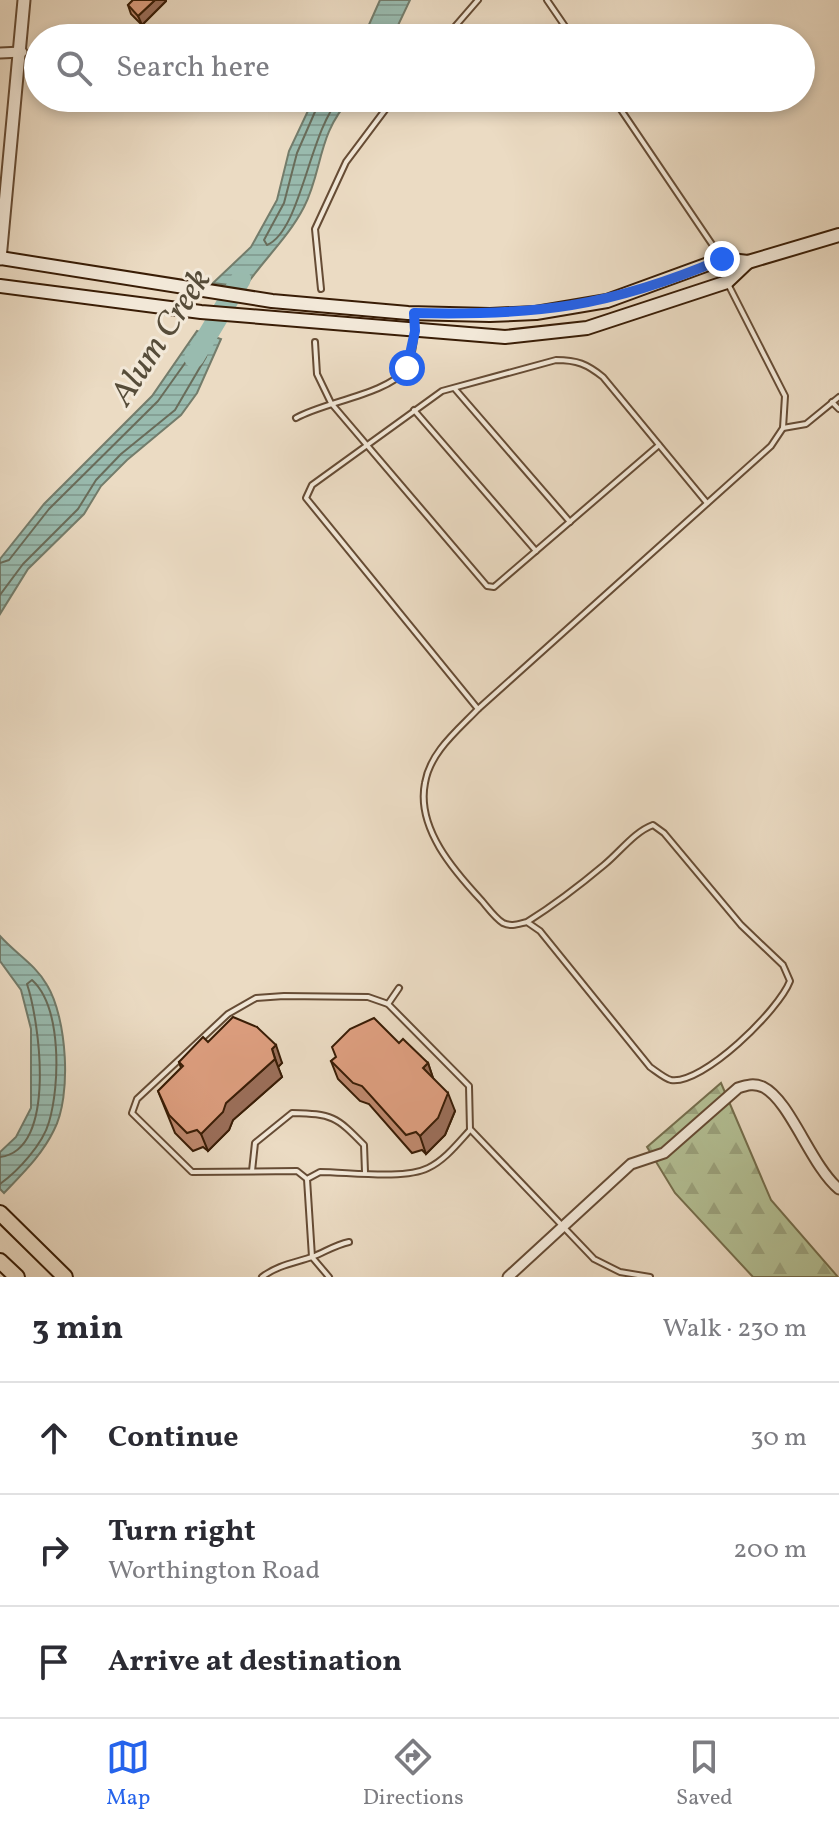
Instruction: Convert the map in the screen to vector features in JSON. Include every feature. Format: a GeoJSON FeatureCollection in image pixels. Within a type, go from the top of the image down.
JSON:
{"type":"FeatureCollection","features":[{"type":"Feature","properties":{"kind":"main road"},"geometry":{"type":"LineString","coordinates":[[0,259],[272,301],[414,313],[536,313],[607,301],[722,259],[748,262],[839,235]]}},
{"type":"Feature","properties":{"kind":"main road"},"geometry":{"type":"LineString","coordinates":[[0,286],[265,318],[505,337],[587,328],[727,282],[748,262]]}},
{"type":"Feature","properties":{"kind":"main road"},"geometry":{"type":"LineString","coordinates":[[2,1215],[65,1277]]}},
{"type":"Feature","properties":{"kind":"main road"},"geometry":{"type":"LineString","coordinates":[[0,1261],[17,1277]]}},
{"type":"Feature","properties":{"kind":"street"},"geometry":{"type":"LineString","coordinates":[[0,259],[22,52],[24,0]]}},
{"type":"Feature","properties":{"kind":"street"},"geometry":{"type":"LineString","coordinates":[[0,53],[22,52]]}},
{"type":"Feature","properties":{"kind":"street"},"geometry":{"type":"LineString","coordinates":[[414,313],[415,331]]}},
{"type":"Feature","properties":{"kind":"street"},"geometry":{"type":"LineString","coordinates":[[508,1277],[631,1164],[664,1153],[738,1088],[751,1084],[770,1092],[823,1176],[839,1189]]}},
{"type":"Feature","properties":{"kind":"lane"},"geometry":{"type":"LineString","coordinates":[[457,24],[478,0]]}},
{"type":"Feature","properties":{"kind":"lane"},"geometry":{"type":"LineString","coordinates":[[547,0],[563,24]]}},
{"type":"Feature","properties":{"kind":"lane"},"geometry":{"type":"LineString","coordinates":[[321,289],[315,229],[346,162],[384,112]]}},
{"type":"Feature","properties":{"kind":"lane"},"geometry":{"type":"LineString","coordinates":[[527,922],[540,931],[650,1067],[669,1080],[694,1078],[716,1061],[776,1005],[790,981],[783,965],[741,925],[664,833],[653,825],[641,830],[556,904],[527,922],[513,926],[501,922],[450,863],[427,815],[425,782],[441,747],[478,709],[771,446],[783,428],[785,396],[727,282],[722,259],[622,112]]}},
{"type":"Feature","properties":{"kind":"lane"},"geometry":{"type":"LineString","coordinates":[[296,418],[395,380],[407,368],[415,331]]}},
{"type":"Feature","properties":{"kind":"lane"},"geometry":{"type":"LineString","coordinates":[[315,342],[317,374],[331,403],[487,586],[494,587],[659,445]]}},
{"type":"Feature","properties":{"kind":"lane"},"geometry":{"type":"LineString","coordinates":[[478,709],[306,498],[312,485],[442,391],[556,360],[574,360],[587,364],[603,377],[707,503]]}},
{"type":"Feature","properties":{"kind":"lane"},"geometry":{"type":"LineString","coordinates":[[455,389],[570,522]]}},
{"type":"Feature","properties":{"kind":"lane"},"geometry":{"type":"LineString","coordinates":[[783,428],[806,424],[839,397]]}},
{"type":"Feature","properties":{"kind":"lane"},"geometry":{"type":"LineString","coordinates":[[832,402],[839,409]]}},
{"type":"Feature","properties":{"kind":"lane"},"geometry":{"type":"LineString","coordinates":[[414,410],[536,551]]}},
{"type":"Feature","properties":{"kind":"lane"},"geometry":{"type":"LineString","coordinates":[[388,1004],[399,988]]}},
{"type":"Feature","properties":{"kind":"lane"},"geometry":{"type":"LineString","coordinates":[[307,1179],[320,1172],[427,1169],[450,1153],[470,1130],[469,1086],[388,1004],[368,997],[256,998],[228,1014],[137,1099],[132,1113],[192,1172],[297,1171],[307,1179],[312,1257],[329,1277]]}},
{"type":"Feature","properties":{"kind":"lane"},"geometry":{"type":"LineString","coordinates":[[252,1171],[255,1143],[284,1116],[292,1113],[329,1114],[339,1119],[364,1145],[365,1172]]}},
{"type":"Feature","properties":{"kind":"lane"},"geometry":{"type":"LineString","coordinates":[[470,1130],[594,1259],[620,1272],[650,1277]]}},
{"type":"Feature","properties":{"kind":"lane"},"geometry":{"type":"LineString","coordinates":[[262,1277],[293,1260],[312,1257],[333,1245],[349,1242]]}},
{"type":"Feature","properties":{"kind":"green space"},"geometry":{"type":"Polygon","coordinates":[[[721,1083],[771,1200],[838,1277],[753,1277],[675,1193],[647,1147],[721,1083]]]}},
{"type":"Feature","properties":{"kind":"water"},"geometry":{"type":"Polygon","coordinates":[[[380,0],[410,0],[399,24],[369,24],[380,0]]]}},
{"type":"Feature","properties":{"kind":"water"},"geometry":{"type":"Polygon","coordinates":[[[307,112],[340,112],[326,139],[310,193],[291,229],[245,287],[213,283],[251,247],[277,200],[289,151],[307,112]]]}},
{"type":"Feature","properties":{"kind":"water"},"geometry":{"type":"Polygon","coordinates":[[[197,331],[221,339],[197,393],[181,415],[101,486],[84,514],[28,569],[0,614],[0,559],[44,504],[152,396],[197,331]]]}},
{"type":"Feature","properties":{"kind":"water"},"geometry":{"type":"Polygon","coordinates":[[[0,936],[37,971],[47,985],[59,1017],[65,1057],[63,1098],[54,1130],[38,1156],[4,1193],[0,1189],[0,1152],[16,1137],[31,1108],[31,1029],[21,990],[0,961],[0,936]]]}},
{"type":"Feature","properties":{"kind":"building"},"geometry":{"type":"Polygon","coordinates":[[[133,0],[155,0],[138,16],[128,5],[133,0]]]}},
{"type":"Feature","properties":{"kind":"building"},"geometry":{"type":"Polygon","coordinates":[[[233,1017],[257,1027],[276,1045],[272,1049],[275,1059],[226,1103],[223,1112],[201,1134],[197,1130],[187,1133],[169,1115],[158,1091],[183,1066],[179,1062],[203,1037],[208,1042],[233,1017]]]}},
{"type":"Feature","properties":{"kind":"building"},"geometry":{"type":"Polygon","coordinates":[[[374,1018],[399,1043],[403,1039],[428,1063],[423,1068],[448,1093],[438,1118],[420,1136],[416,1132],[406,1135],[362,1086],[353,1083],[331,1061],[336,1057],[332,1047],[350,1029],[374,1018]]]}},
{"type":"Feature","properties":{"kind":"waterway","name":"Alum Creek"},"geometry":{"type":"LineString","coordinates":[[194,358],[241,279]]}},
{"type":"Feature","properties":{"kind":"route"},"geometry":{"type":"LineString","coordinates":[[407,368],[415,331],[414,313],[536,313],[607,301],[688,274],[722,259]]}}]}
